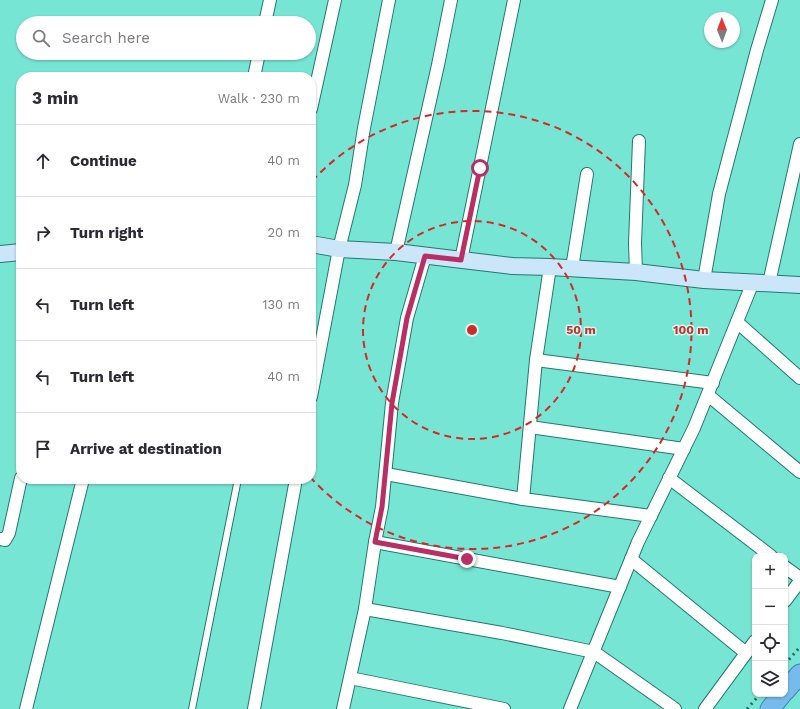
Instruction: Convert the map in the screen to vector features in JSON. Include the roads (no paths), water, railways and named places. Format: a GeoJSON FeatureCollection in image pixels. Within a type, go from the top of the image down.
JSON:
{"type":"FeatureCollection","features":[{"type":"Feature","properties":{"kind":"highway"},"geometry":{"type":"LineString","coordinates":[[788,688],[800,674]]}},
{"type":"Feature","properties":{"kind":"highway"},"geometry":{"type":"LineString","coordinates":[[770,709],[780,697]]}},
{"type":"Feature","properties":{"kind":"main road"},"geometry":{"type":"LineString","coordinates":[[316,245],[339,249],[396,252],[512,266],[636,272],[704,280],[800,285]]}},
{"type":"Feature","properties":{"kind":"main road"},"geometry":{"type":"LineString","coordinates":[[0,254],[16,252]]}},
{"type":"Feature","properties":{"kind":"street"},"geometry":{"type":"LineString","coordinates":[[267,16],[270,0]]}},
{"type":"Feature","properties":{"kind":"street"},"geometry":{"type":"LineString","coordinates":[[316,86],[335,0]]}},
{"type":"Feature","properties":{"kind":"street"},"geometry":{"type":"LineString","coordinates":[[316,371],[339,249],[355,185],[364,128],[389,0]]}},
{"type":"Feature","properties":{"kind":"street"},"geometry":{"type":"LineString","coordinates":[[396,252],[451,0]]}},
{"type":"Feature","properties":{"kind":"street"},"geometry":{"type":"LineString","coordinates":[[461,260],[514,0]]}},
{"type":"Feature","properties":{"kind":"street"},"geometry":{"type":"LineString","coordinates":[[704,280],[719,194],[757,50],[772,0]]}},
{"type":"Feature","properties":{"kind":"street"},"geometry":{"type":"LineString","coordinates":[[255,72],[258,60]]}},
{"type":"Feature","properties":{"kind":"street"},"geometry":{"type":"LineString","coordinates":[[636,272],[639,141]]}},
{"type":"Feature","properties":{"kind":"street"},"geometry":{"type":"LineString","coordinates":[[570,709],[631,559],[694,428],[737,322],[761,283],[794,197],[800,144]]}},
{"type":"Feature","properties":{"kind":"street"},"geometry":{"type":"LineString","coordinates":[[572,268],[587,174]]}},
{"type":"Feature","properties":{"kind":"street"},"geometry":{"type":"LineString","coordinates":[[343,709],[365,609],[382,507],[392,403],[407,318],[425,256]]}},
{"type":"Feature","properties":{"kind":"street"},"geometry":{"type":"LineString","coordinates":[[523,499],[536,360],[550,267]]}},
{"type":"Feature","properties":{"kind":"street"},"geometry":{"type":"LineString","coordinates":[[737,322],[800,378]]}},
{"type":"Feature","properties":{"kind":"street"},"geometry":{"type":"LineString","coordinates":[[536,360],[713,383]]}},
{"type":"Feature","properties":{"kind":"street"},"geometry":{"type":"LineString","coordinates":[[708,395],[800,472]]}},
{"type":"Feature","properties":{"kind":"street"},"geometry":{"type":"LineString","coordinates":[[530,427],[684,449]]}},
{"type":"Feature","properties":{"kind":"street"},"geometry":{"type":"LineString","coordinates":[[386,474],[523,499],[651,516]]}},
{"type":"Feature","properties":{"kind":"street"},"geometry":{"type":"LineString","coordinates":[[669,478],[767,553]]}},
{"type":"Feature","properties":{"kind":"street"},"geometry":{"type":"LineString","coordinates":[[0,540],[5,540],[9,533],[20,484]]}},
{"type":"Feature","properties":{"kind":"street"},"geometry":{"type":"LineString","coordinates":[[26,709],[83,484]]}},
{"type":"Feature","properties":{"kind":"street"},"geometry":{"type":"LineString","coordinates":[[254,709],[295,484]]}},
{"type":"Feature","properties":{"kind":"street"},"geometry":{"type":"LineString","coordinates":[[375,542],[620,587]]}},
{"type":"Feature","properties":{"kind":"street"},"geometry":{"type":"LineString","coordinates":[[631,559],[746,653]]}},
{"type":"Feature","properties":{"kind":"street"},"geometry":{"type":"LineString","coordinates":[[788,570],[800,580],[788,597]]}},
{"type":"Feature","properties":{"kind":"street"},"geometry":{"type":"LineString","coordinates":[[365,609],[502,633],[594,652],[675,709]]}},
{"type":"Feature","properties":{"kind":"street"},"geometry":{"type":"LineString","coordinates":[[705,709],[752,645]]}},
{"type":"Feature","properties":{"kind":"street"},"geometry":{"type":"LineString","coordinates":[[350,678],[504,709]]}},
{"type":"Feature","properties":{"kind":"lane"},"geometry":{"type":"LineString","coordinates":[[192,709],[237,484]]}},
{"type":"Feature","properties":{"kind":"railway"},"geometry":{"type":"LineString","coordinates":[[788,661],[800,647]]}},
{"type":"Feature","properties":{"kind":"railway"},"geometry":{"type":"LineString","coordinates":[[747,709],[757,697]]}}]}
